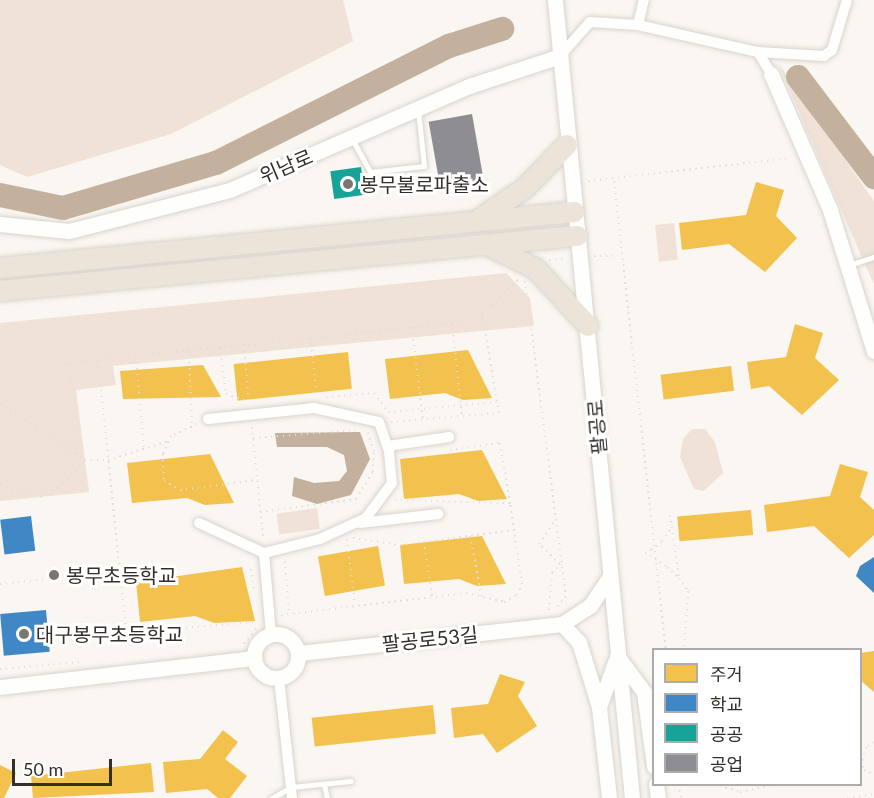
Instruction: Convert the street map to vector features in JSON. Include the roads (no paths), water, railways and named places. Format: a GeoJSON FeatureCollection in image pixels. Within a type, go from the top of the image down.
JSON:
{"type":"FeatureCollection","features":[{"type":"Feature","properties":{"kind":"highway"},"geometry":{"type":"LineString","coordinates":[[476,221],[525,188],[567,145]]}},
{"type":"Feature","properties":{"kind":"highway"},"geometry":{"type":"LineString","coordinates":[[0,268],[574,212]]}},
{"type":"Feature","properties":{"kind":"highway"},"geometry":{"type":"LineString","coordinates":[[0,291],[577,236]]}},
{"type":"Feature","properties":{"kind":"highway"},"geometry":{"type":"LineString","coordinates":[[485,243],[536,269],[588,326]]}},
{"type":"Feature","properties":{"kind":"main road","name":"팔공로"},"geometry":{"type":"LineString","coordinates":[[555,0],[567,145],[588,326],[617,657],[632,798]]}},
{"type":"Feature","properties":{"kind":"main road","name":"팔공로"},"geometry":{"type":"LineString","coordinates":[[560,56],[564,0]]}},
{"type":"Feature","properties":{"kind":"main road","name":"위남로"},"geometry":{"type":"LineString","coordinates":[[0,224],[69,231],[230,190],[531,61],[560,56]]}},
{"type":"Feature","properties":{"kind":"main road"},"geometry":{"type":"LineString","coordinates":[[771,74],[830,210],[874,351]]}},
{"type":"Feature","properties":{"kind":"main road"},"geometry":{"type":"LineString","coordinates":[[609,798],[599,707],[579,642],[562,624],[590,606],[610,576]]}},
{"type":"Feature","properties":{"kind":"main road","name":"팔공로53길"},"geometry":{"type":"LineString","coordinates":[[299,653],[562,624]]}},
{"type":"Feature","properties":{"kind":"main road"},"geometry":{"type":"LineString","coordinates":[[271,635],[288,637],[299,653],[292,672],[279,678],[266,675],[254,658],[260,641],[271,635]]}},
{"type":"Feature","properties":{"kind":"main road"},"geometry":{"type":"LineString","coordinates":[[599,707],[617,657]]}},
{"type":"Feature","properties":{"kind":"main road"},"geometry":{"type":"LineString","coordinates":[[617,657],[644,692],[652,751]]}},
{"type":"Feature","properties":{"kind":"main road"},"geometry":{"type":"LineString","coordinates":[[0,687],[254,658]]}},
{"type":"Feature","properties":{"kind":"street"},"geometry":{"type":"LineString","coordinates":[[638,25],[644,0]]}},
{"type":"Feature","properties":{"kind":"street"},"geometry":{"type":"LineString","coordinates":[[560,56],[591,22],[638,25],[758,52],[824,56],[832,50],[848,0]]}},
{"type":"Feature","properties":{"kind":"street"},"geometry":{"type":"LineString","coordinates":[[758,52],[771,74]]}},
{"type":"Feature","properties":{"kind":"street"},"geometry":{"type":"LineString","coordinates":[[199,523],[264,553],[366,518],[392,483],[387,446],[379,422],[354,413],[314,408],[250,407],[208,419]]}},
{"type":"Feature","properties":{"kind":"street"},"geometry":{"type":"LineString","coordinates":[[387,446],[449,437]]}},
{"type":"Feature","properties":{"kind":"street"},"geometry":{"type":"LineString","coordinates":[[354,524],[438,514]]}},
{"type":"Feature","properties":{"kind":"street"},"geometry":{"type":"LineString","coordinates":[[264,553],[271,635]]}},
{"type":"Feature","properties":{"kind":"street"},"geometry":{"type":"LineString","coordinates":[[279,678],[291,793]]}},
{"type":"Feature","properties":{"kind":"lane"},"geometry":{"type":"LineString","coordinates":[[351,138],[370,171],[424,166],[418,108]]}},
{"type":"Feature","properties":{"kind":"lane"},"geometry":{"type":"LineString","coordinates":[[848,266],[874,257]]}},
{"type":"Feature","properties":{"kind":"lane"},"geometry":{"type":"LineString","coordinates":[[272,798],[324,784],[351,781]]}},
{"type":"Feature","properties":{"kind":"lane"},"geometry":{"type":"LineString","coordinates":[[324,784],[327,798]]}},
{"type":"Feature","properties":{"kind":"waterway"},"geometry":{"type":"LineString","coordinates":[[0,195],[63,208],[216,163],[449,46],[502,29]]}},
{"type":"Feature","properties":{"kind":"waterway"},"geometry":{"type":"LineString","coordinates":[[798,77],[874,177]]}},
{"type":"Feature","properties":{"kind":"place","name":"봉무불로파출소"},"geometry":{"type":"Point","coordinates":[348,184]}},
{"type":"Feature","properties":{"kind":"place","name":"봉무초등학교"},"geometry":{"type":"Point","coordinates":[54,575]}},
{"type":"Feature","properties":{"kind":"place","name":"대구봉무초등학교"},"geometry":{"type":"Point","coordinates":[24,634]}}]}
